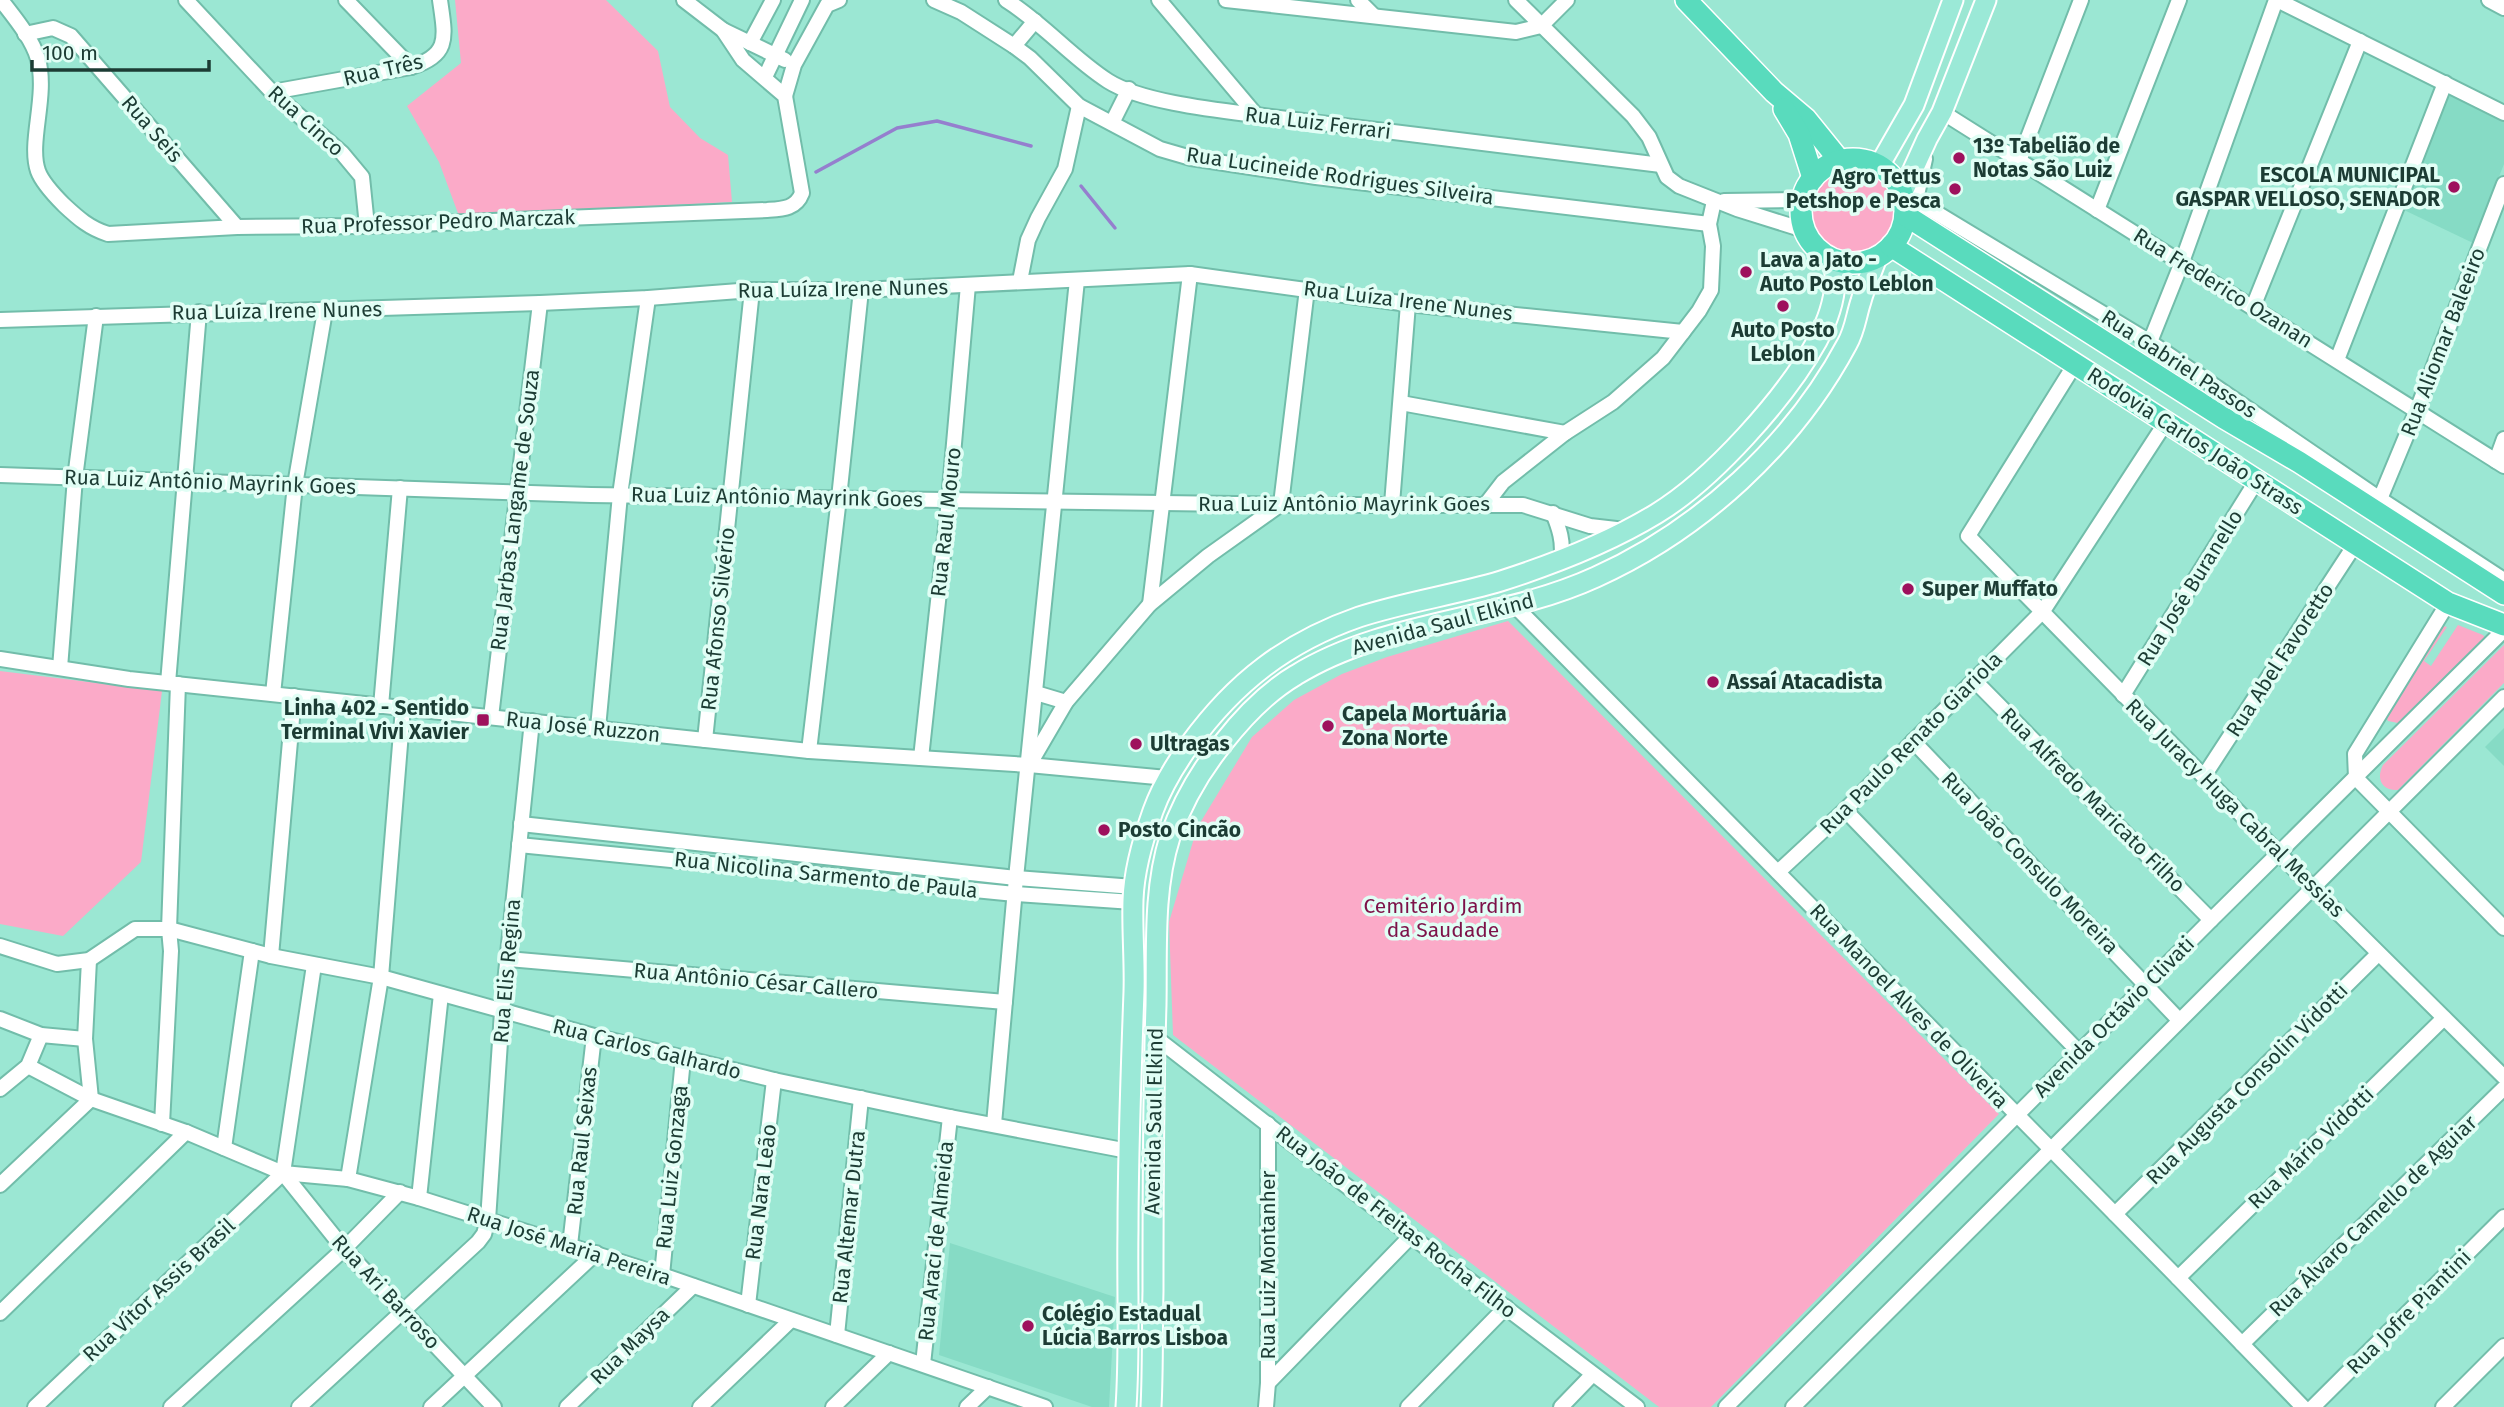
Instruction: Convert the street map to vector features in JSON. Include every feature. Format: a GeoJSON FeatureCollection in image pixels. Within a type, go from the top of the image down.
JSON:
{"type":"FeatureCollection","features":[{"type":"Feature","properties":{"kind":"highway"},"geometry":{"type":"LineString","coordinates":[[1686,0],[1774,92],[1806,119],[1840,161]]}},
{"type":"Feature","properties":{"kind":"highway"},"geometry":{"type":"LineString","coordinates":[[1774,92],[1799,134],[1813,178]]}},
{"type":"Feature","properties":{"kind":"highway"},"geometry":{"type":"LineString","coordinates":[[1861,160],[1879,166],[1896,181],[1902,194],[1905,215],[1901,232],[1884,252],[1852,263],[1836,261],[1824,255],[1812,244],[1801,218],[1803,200],[1813,178],[1820,171],[1840,161],[1861,160]]}},
{"type":"Feature","properties":{"kind":"highway","name":"Rodovia Carlos João Strass"},"geometry":{"type":"LineString","coordinates":[[1905,215],[2504,594]]}},
{"type":"Feature","properties":{"kind":"highway","name":"Rodovia Carlos João Strass"},"geometry":{"type":"LineString","coordinates":[[1884,252],[2074,364],[2448,603],[2504,628]]}},
{"type":"Feature","properties":{"kind":"main road"},"geometry":{"type":"LineString","coordinates":[[1879,166],[1913,105],[1952,0]]}},
{"type":"Feature","properties":{"kind":"main road"},"geometry":{"type":"LineString","coordinates":[[1902,194],[1939,116],[1986,0]]}},
{"type":"Feature","properties":{"kind":"main road","name":"Avenida Saul Elkind"},"geometry":{"type":"LineString","coordinates":[[1154,1405],[1155,1037],[1159,893],[1170,837],[1198,778],[1250,710],[1296,675],[1344,650],[1374,640],[1515,607],[1598,576],[1676,532],[1731,489],[1784,436],[1819,391],[1848,342],[1884,252]]}},
{"type":"Feature","properties":{"kind":"main road","name":"Avenida Saul Elkind"},"geometry":{"type":"LineString","coordinates":[[1126,1401],[1128,1151],[1135,984],[1133,895],[1144,836],[1167,778],[1213,713],[1233,691],[1266,666],[1308,640],[1364,616],[1501,581],[1561,559],[1658,513],[1710,472],[1757,424],[1809,354],[1828,318],[1835,285],[1836,261]]}},
{"type":"Feature","properties":{"kind":"main road"},"geometry":{"type":"LineString","coordinates":[[1515,607],[1511,591],[1516,586],[1546,574],[1561,559]]}},
{"type":"Feature","properties":{"kind":"main road"},"geometry":{"type":"LineString","coordinates":[[1167,778],[1180,786],[1181,792],[1170,837]]}},
{"type":"Feature","properties":{"kind":"main road"},"geometry":{"type":"LineString","coordinates":[[1135,984],[1141,1001],[1142,1025],[1155,1037]]}},
{"type":"Feature","properties":{"kind":"street","name":"Rua Professor Pedro Marczak"},"geometry":{"type":"LineString","coordinates":[[2,0],[38,58],[42,90],[36,154],[38,172],[61,202],[90,229],[107,234],[786,208],[795,204],[802,193],[785,96]]}},
{"type":"Feature","properties":{"kind":"street","name":"Rua Cinco"},"geometry":{"type":"LineString","coordinates":[[186,0],[272,92],[342,153],[362,177],[367,226]]}},
{"type":"Feature","properties":{"kind":"street"},"geometry":{"type":"LineString","coordinates":[[346,0],[411,67]]}},
{"type":"Feature","properties":{"kind":"street","name":"Rua Três"},"geometry":{"type":"LineString","coordinates":[[272,92],[429,62],[440,51],[444,34],[440,0]]}},
{"type":"Feature","properties":{"kind":"street"},"geometry":{"type":"LineString","coordinates":[[684,0],[723,30],[794,65]]}},
{"type":"Feature","properties":{"kind":"street"},"geometry":{"type":"LineString","coordinates":[[750,43],[773,0]]}},
{"type":"Feature","properties":{"kind":"street"},"geometry":{"type":"LineString","coordinates":[[765,77],[802,0]]}},
{"type":"Feature","properties":{"kind":"street","name":"Rua Lucineide Rodrigues Silveira"},"geometry":{"type":"LineString","coordinates":[[934,0],[961,12],[1014,46],[1079,106],[1160,149],[1191,158],[1316,177],[1709,224]]}},
{"type":"Feature","properties":{"kind":"street","name":"Rua Luiz Ferrari"},"geometry":{"type":"LineString","coordinates":[[1006,0],[1035,20],[1110,82],[1141,94],[1201,108],[1661,165]]}},
{"type":"Feature","properties":{"kind":"street"},"geometry":{"type":"LineString","coordinates":[[1159,0],[1256,115]]}},
{"type":"Feature","properties":{"kind":"street"},"geometry":{"type":"LineString","coordinates":[[1226,0],[1516,33],[1541,26],[1566,0]]}},
{"type":"Feature","properties":{"kind":"street"},"geometry":{"type":"LineString","coordinates":[[1359,0],[1374,16]]}},
{"type":"Feature","properties":{"kind":"street"},"geometry":{"type":"LineString","coordinates":[[1516,0],[1633,116],[1649,137],[1667,177],[1679,186],[1714,201],[1804,230]]}},
{"type":"Feature","properties":{"kind":"street"},"geometry":{"type":"LineString","coordinates":[[2019,161],[2081,0]]}},
{"type":"Feature","properties":{"kind":"street"},"geometry":{"type":"LineString","coordinates":[[2097,210],[2179,0]]}},
{"type":"Feature","properties":{"kind":"street"},"geometry":{"type":"LineString","coordinates":[[2150,342],[2182,262],[2276,0],[2504,113]]}},
{"type":"Feature","properties":{"kind":"street"},"geometry":{"type":"LineString","coordinates":[[2489,0],[2504,8]]}},
{"type":"Feature","properties":{"kind":"street"},"geometry":{"type":"LineString","coordinates":[[723,30],[743,60],[785,96],[794,65],[828,2]]}},
{"type":"Feature","properties":{"kind":"street"},"geometry":{"type":"LineString","coordinates":[[1014,46],[1035,20]]}},
{"type":"Feature","properties":{"kind":"street","name":"Rua Seis"},"geometry":{"type":"LineString","coordinates":[[25,34],[53,28],[71,36],[237,227]]}},
{"type":"Feature","properties":{"kind":"street"},"geometry":{"type":"LineString","coordinates":[[2253,307],[2360,41]]}},
{"type":"Feature","properties":{"kind":"street"},"geometry":{"type":"LineString","coordinates":[[2337,360],[2445,83]]}},
{"type":"Feature","properties":{"kind":"street"},"geometry":{"type":"LineString","coordinates":[[1112,123],[1129,89]]}},
{"type":"Feature","properties":{"kind":"street"},"geometry":{"type":"LineString","coordinates":[[1020,281],[1028,240],[1065,169],[1079,106]]}},
{"type":"Feature","properties":{"kind":"street","name":"Rua Frederico Ozanan"},"geometry":{"type":"LineString","coordinates":[[1939,116],[2019,161],[2500,463]]}},
{"type":"Feature","properties":{"kind":"street","name":"Rua Gabriel Passos"},"geometry":{"type":"LineString","coordinates":[[1939,116],[1918,184],[1917,195],[1925,206],[2150,342],[2504,580]]}},
{"type":"Feature","properties":{"kind":"street","name":"Rua Aliomar Baleeiro"},"geometry":{"type":"LineString","coordinates":[[2380,499],[2504,184]]}},
{"type":"Feature","properties":{"kind":"street"},"geometry":{"type":"LineString","coordinates":[[1714,201],[1803,200]]}},
{"type":"Feature","properties":{"kind":"street"},"geometry":{"type":"LineString","coordinates":[[1486,504],[1503,482],[1565,433],[1614,402],[1663,358],[1684,332],[1711,290],[1713,246],[1709,224],[1714,201]]}},
{"type":"Feature","properties":{"kind":"street"},"geometry":{"type":"LineString","coordinates":[[1975,259],[1979,237]]}},
{"type":"Feature","properties":{"kind":"street"},"geometry":{"type":"LineString","coordinates":[[1150,604],[1190,274]]}},
{"type":"Feature","properties":{"kind":"street","name":"Rua Luíza Irene Nunes"},"geometry":{"type":"LineString","coordinates":[[0,320],[541,303],[752,290],[861,290],[1190,274],[1408,304],[1684,332]]}},
{"type":"Feature","properties":{"kind":"street"},"geometry":{"type":"LineString","coordinates":[[995,1124],[1004,1002],[1077,280]]}},
{"type":"Feature","properties":{"kind":"street","name":"Rua Raul Mouro"},"geometry":{"type":"LineString","coordinates":[[921,758],[949,500],[968,285]]}},
{"type":"Feature","properties":{"kind":"street"},"geometry":{"type":"LineString","coordinates":[[1029,765],[1066,702],[1150,604],[1208,556],[1281,504],[1307,289]]}},
{"type":"Feature","properties":{"kind":"street","name":"Rua Afonso Silvério"},"geometry":{"type":"LineString","coordinates":[[705,740],[752,290]]}},
{"type":"Feature","properties":{"kind":"street"},"geometry":{"type":"LineString","coordinates":[[809,751],[861,290]]}},
{"type":"Feature","properties":{"kind":"street"},"geometry":{"type":"LineString","coordinates":[[598,728],[620,495],[648,298]]}},
{"type":"Feature","properties":{"kind":"street","name":"Rua Jarbas Langame de Souza"},"geometry":{"type":"LineString","coordinates":[[491,717],[516,492],[541,303]]}},
{"type":"Feature","properties":{"kind":"street"},"geometry":{"type":"LineString","coordinates":[[1392,504],[1408,304]]}},
{"type":"Feature","properties":{"kind":"street"},"geometry":{"type":"LineString","coordinates":[[273,694],[295,485],[325,311]]}},
{"type":"Feature","properties":{"kind":"street"},"geometry":{"type":"LineString","coordinates":[[162,1124],[171,951],[169,929],[173,684],[199,312]]}},
{"type":"Feature","properties":{"kind":"street"},"geometry":{"type":"LineString","coordinates":[[60,668],[75,478],[96,316]]}},
{"type":"Feature","properties":{"kind":"street","name":"Rua Juracy Huga Cabral Messias"},"geometry":{"type":"LineString","coordinates":[[2074,364],[1968,536],[2378,954],[2504,1077]]}},
{"type":"Feature","properties":{"kind":"street"},"geometry":{"type":"LineString","coordinates":[[1401,403],[1565,433]]}},
{"type":"Feature","properties":{"kind":"street","name":"Rua Paulo Renato Giariola"},"geometry":{"type":"LineString","coordinates":[[1778,873],[1976,681],[2043,611],[2166,422]]}},
{"type":"Feature","properties":{"kind":"street"},"geometry":{"type":"LineString","coordinates":[[2500,463],[2504,439]]}},
{"type":"Feature","properties":{"kind":"street","name":"Rua Luiz Antônio Mayrink Goes"},"geometry":{"type":"LineString","coordinates":[[0,475],[620,495],[1054,502],[1523,505],[1590,526],[1625,530]]}},
{"type":"Feature","properties":{"kind":"street","name":"Rua José Buranello"},"geometry":{"type":"LineString","coordinates":[[2123,695],[2257,480]]}},
{"type":"Feature","properties":{"kind":"street"},"geometry":{"type":"LineString","coordinates":[[381,706],[400,488]]}},
{"type":"Feature","properties":{"kind":"street"},"geometry":{"type":"LineString","coordinates":[[1553,513],[1561,534],[1561,559]]}},
{"type":"Feature","properties":{"kind":"street","name":"Rua Abel Favoretto"},"geometry":{"type":"LineString","coordinates":[[2204,776],[2356,543]]}},
{"type":"Feature","properties":{"kind":"street"},"geometry":{"type":"LineString","coordinates":[[2448,603],[2355,754],[2356,778],[2504,928]]}},
{"type":"Feature","properties":{"kind":"street","name":"Rua Manoel Alves de Oliveira"},"geometry":{"type":"LineString","coordinates":[[1515,607],[2303,1407]]}},
{"type":"Feature","properties":{"kind":"street","name":"Avenida Octávio Clivati"},"geometry":{"type":"LineString","coordinates":[[1726,1407],[2504,628]]}},
{"type":"Feature","properties":{"kind":"street","name":"Rua José Ruzzon"},"geometry":{"type":"LineString","coordinates":[[0,659],[173,684],[809,751],[1029,765],[1167,778]]}},
{"type":"Feature","properties":{"kind":"street","name":"Rua Alfredo Maricato Filho"},"geometry":{"type":"LineString","coordinates":[[1976,681],[2211,920]]}},
{"type":"Feature","properties":{"kind":"street"},"geometry":{"type":"LineString","coordinates":[[1036,693],[1066,702]]}},
{"type":"Feature","properties":{"kind":"street"},"geometry":{"type":"LineString","coordinates":[[271,956],[294,696]]}},
{"type":"Feature","properties":{"kind":"street"},"geometry":{"type":"LineString","coordinates":[[1793,1407],[2504,697]]}},
{"type":"Feature","properties":{"kind":"street"},"geometry":{"type":"LineString","coordinates":[[348,1179],[382,978],[403,708]]}},
{"type":"Feature","properties":{"kind":"street","name":"Rua Elis Regina"},"geometry":{"type":"LineString","coordinates":[[488,1220],[502,1012],[532,722]]}},
{"type":"Feature","properties":{"kind":"street","name":"Rua João Consulo Moreira"},"geometry":{"type":"LineString","coordinates":[[1913,741],[2179,1020]]}},
{"type":"Feature","properties":{"kind":"street"},"geometry":{"type":"LineString","coordinates":[[1845,810],[2079,1052]]}},
{"type":"Feature","properties":{"kind":"street","name":"Rua Nicolina Sarmento de Paula"},"geometry":{"type":"LineString","coordinates":[[521,824],[1017,877],[1133,895]]}},
{"type":"Feature","properties":{"kind":"street","name":"Rua Nicolina Sarmento de Paula"},"geometry":{"type":"LineString","coordinates":[[519,845],[1015,894],[1133,895]]}},
{"type":"Feature","properties":{"kind":"street","name":"Rua Carlos Galhardo"},"geometry":{"type":"LineString","coordinates":[[89,960],[135,929],[169,929],[271,956],[382,978],[683,1059],[950,1117],[1128,1151]]}},
{"type":"Feature","properties":{"kind":"street"},"geometry":{"type":"LineString","coordinates":[[0,946],[57,964],[89,960],[85,1039],[91,1099],[0,1185]]}},
{"type":"Feature","properties":{"kind":"street"},"geometry":{"type":"LineString","coordinates":[[223,1148],[253,951]]}},
{"type":"Feature","properties":{"kind":"street","name":"Rua Augusta Consolin Vidotti"},"geometry":{"type":"LineString","coordinates":[[2115,1214],[2378,954]]}},
{"type":"Feature","properties":{"kind":"street","name":"Rua Antônio César Callero"},"geometry":{"type":"LineString","coordinates":[[507,959],[1004,1002]]}},
{"type":"Feature","properties":{"kind":"street"},"geometry":{"type":"LineString","coordinates":[[283,1173],[314,965]]}},
{"type":"Feature","properties":{"kind":"street"},"geometry":{"type":"LineString","coordinates":[[419,1198],[441,994]]}},
{"type":"Feature","properties":{"kind":"street"},"geometry":{"type":"LineString","coordinates":[[0,1018],[41,1035],[85,1039]]}},
{"type":"Feature","properties":{"kind":"street","name":"Rua Mário Vidotti"},"geometry":{"type":"LineString","coordinates":[[2178,1278],[2444,1018]]}},
{"type":"Feature","properties":{"kind":"street"},"geometry":{"type":"LineString","coordinates":[[0,1089],[28,1066],[41,1035]]}},
{"type":"Feature","properties":{"kind":"street","name":"Rua Raul Seixas"},"geometry":{"type":"LineString","coordinates":[[570,1245],[594,1036]]}},
{"type":"Feature","properties":{"kind":"street","name":"Rua João de Freitas Rocha Filho"},"geometry":{"type":"LineString","coordinates":[[1155,1037],[1637,1407]]}},
{"type":"Feature","properties":{"kind":"street","name":"Rua Luiz Gonzaga"},"geometry":{"type":"LineString","coordinates":[[662,1275],[683,1059]]}},
{"type":"Feature","properties":{"kind":"street","name":"Rua José Maria Pereira"},"geometry":{"type":"LineString","coordinates":[[28,1066],[91,1099],[186,1132],[283,1173],[348,1179],[400,1192],[596,1253],[1045,1407]]}},
{"type":"Feature","properties":{"kind":"street","name":"Rua Nara Leão"},"geometry":{"type":"LineString","coordinates":[[748,1305],[774,1080]]}},
{"type":"Feature","properties":{"kind":"street","name":"Rua Álvaro Camello de Aguiar"},"geometry":{"type":"LineString","coordinates":[[2242,1344],[2504,1088]]}},
{"type":"Feature","properties":{"kind":"street","name":"Rua Altemar Dutra"},"geometry":{"type":"LineString","coordinates":[[837,1335],[861,1098]]}},
{"type":"Feature","properties":{"kind":"street","name":"Rua Araci de Almeida"},"geometry":{"type":"LineString","coordinates":[[923,1364],[950,1117]]}},
{"type":"Feature","properties":{"kind":"street","name":"Rua Luiz Montanher"},"geometry":{"type":"LineString","coordinates":[[1266,1407],[1268,1124]]}},
{"type":"Feature","properties":{"kind":"street"},"geometry":{"type":"LineString","coordinates":[[0,1313],[186,1132]]}},
{"type":"Feature","properties":{"kind":"street","name":"Rua Ari Barroso"},"geometry":{"type":"LineString","coordinates":[[283,1173],[344,1249],[494,1407]]}},
{"type":"Feature","properties":{"kind":"street","name":"Rua Vítor Assis Brasil"},"geometry":{"type":"LineString","coordinates":[[35,1407],[283,1173]]}},
{"type":"Feature","properties":{"kind":"street"},"geometry":{"type":"LineString","coordinates":[[172,1407],[344,1249],[400,1192]]}},
{"type":"Feature","properties":{"kind":"street","name":"Rua Jofre Piantini"},"geometry":{"type":"LineString","coordinates":[[2313,1407],[2504,1217]]}},
{"type":"Feature","properties":{"kind":"street"},"geometry":{"type":"LineString","coordinates":[[299,1407],[401,1310],[478,1242],[484,1234],[488,1220]]}},
{"type":"Feature","properties":{"kind":"street"},"geometry":{"type":"LineString","coordinates":[[1268,1383],[1411,1236]]}},
{"type":"Feature","properties":{"kind":"street"},"geometry":{"type":"LineString","coordinates":[[431,1407],[596,1253]]}},
{"type":"Feature","properties":{"kind":"street","name":"Rua Maysa"},"geometry":{"type":"LineString","coordinates":[[567,1407],[693,1286]]}},
{"type":"Feature","properties":{"kind":"street"},"geometry":{"type":"LineString","coordinates":[[1408,1407],[1506,1307]]}},
{"type":"Feature","properties":{"kind":"street"},"geometry":{"type":"LineString","coordinates":[[700,1407],[791,1320]]}},
{"type":"Feature","properties":{"kind":"street"},"geometry":{"type":"LineString","coordinates":[[2443,1407],[2504,1346]]}},
{"type":"Feature","properties":{"kind":"street"},"geometry":{"type":"LineString","coordinates":[[833,1407],[889,1353]]}},
{"type":"Feature","properties":{"kind":"street"},"geometry":{"type":"LineString","coordinates":[[1561,1407],[1592,1375]]}},
{"type":"Feature","properties":{"kind":"street"},"geometry":{"type":"LineString","coordinates":[[967,1407],[988,1387]]}},
{"type":"Feature","properties":{"kind":"street"},"geometry":{"type":"LineString","coordinates":[[1126,1401],[1154,1405]]}},
{"type":"Feature","properties":{"kind":"shaded area","name":"ESCOLA MUNICIPAL GASPAR VELLOSO, SENADOR"},"geometry":{"type":"Polygon","coordinates":[[[2450,92],[2504,121],[2504,164],[2473,243],[2404,210],[2450,92]]]}},
{"type":"Feature","properties":{"kind":"shaded area"},"geometry":{"type":"Polygon","coordinates":[[[2504,728],[2504,766],[2485,747],[2504,728]]]}},
{"type":"Feature","properties":{"kind":"shaded area","name":"Colégio Estadual Lúcia Barros Lisboa"},"geometry":{"type":"Polygon","coordinates":[[[950,1243],[1115,1297],[1109,1407],[1092,1407],[939,1355],[950,1243]]]}},
{"type":"Feature","properties":{"kind":"green space"},"geometry":{"type":"Polygon","coordinates":[[[455,0],[606,0],[658,51],[670,107],[700,138],[728,155],[732,202],[459,216],[439,162],[407,106],[461,63],[455,0]]]}},
{"type":"Feature","properties":{"kind":"green space"},"geometry":{"type":"Polygon","coordinates":[[[1851,167],[1868,171],[1882,180],[1891,194],[1895,211],[1891,228],[1882,242],[1868,251],[1851,255],[1834,251],[1820,242],[1811,228],[1807,211],[1811,194],[1820,180],[1834,171],[1851,167]]]}},
{"type":"Feature","properties":{"kind":"green space","name":"Cemitério Jardim da Saudade"},"geometry":{"type":"Polygon","coordinates":[[[1508,621],[1999,1114],[1711,1407],[1659,1407],[1173,1035],[1169,922],[1197,828],[1252,737],[1294,700],[1342,674],[1387,657],[1508,621]]]}},
{"type":"Feature","properties":{"kind":"green space"},"geometry":{"type":"Polygon","coordinates":[[[2458,625],[2485,638],[2403,722],[2388,721],[2386,716],[2443,626],[2447,627],[2424,661],[2431,666],[2458,625]]]}},
{"type":"Feature","properties":{"kind":"green space"},"geometry":{"type":"Polygon","coordinates":[[[2504,645],[2504,683],[2398,790],[2384,786],[2380,779],[2383,765],[2504,645]]]}},
{"type":"Feature","properties":{"kind":"green space"},"geometry":{"type":"Polygon","coordinates":[[[0,671],[162,691],[141,862],[63,936],[0,924],[0,671]]]}},
{"type":"Feature","properties":{"kind":"waterway"},"geometry":{"type":"LineString","coordinates":[[816,172],[897,128],[937,121],[1031,146]]}},
{"type":"Feature","properties":{"kind":"waterway"},"geometry":{"type":"LineString","coordinates":[[1081,186],[1115,228]]}},
{"type":"Feature","properties":{"kind":"place","name":"13º Tabelião de Notas São Luiz"},"geometry":{"type":"Point","coordinates":[1959,158]}},
{"type":"Feature","properties":{"kind":"place","name":"ESCOLA MUNICIPAL GASPAR VELLOSO, SENADOR"},"geometry":{"type":"Point","coordinates":[2454,187]}},
{"type":"Feature","properties":{"kind":"place","name":"Agro Tettus Petshop e Pesca"},"geometry":{"type":"Point","coordinates":[1955,189]}},
{"type":"Feature","properties":{"kind":"place","name":"Lava a Jato - Auto Posto Leblon"},"geometry":{"type":"Point","coordinates":[1746,272]}},
{"type":"Feature","properties":{"kind":"place","name":"Auto Posto Leblon"},"geometry":{"type":"Point","coordinates":[1783,306]}},
{"type":"Feature","properties":{"kind":"place","name":"Super Muffato"},"geometry":{"type":"Point","coordinates":[1908,589]}},
{"type":"Feature","properties":{"kind":"place","name":"Assaí Atacadista"},"geometry":{"type":"Point","coordinates":[1713,682]}},
{"type":"Feature","properties":{"kind":"place","name":"Linha 402 - Sentido Terminal Vivi Xavier"},"geometry":{"type":"Point","coordinates":[483,720]}},
{"type":"Feature","properties":{"kind":"place","name":"Capela Mortuária Zona Norte"},"geometry":{"type":"Point","coordinates":[1328,726]}},
{"type":"Feature","properties":{"kind":"place","name":"Ultragas"},"geometry":{"type":"Point","coordinates":[1136,744]}},
{"type":"Feature","properties":{"kind":"place","name":"Posto Cincão"},"geometry":{"type":"Point","coordinates":[1104,830]}},
{"type":"Feature","properties":{"kind":"place","name":"Colégio Estadual Lúcia Barros Lisboa"},"geometry":{"type":"Point","coordinates":[1028,1326]}}]}
